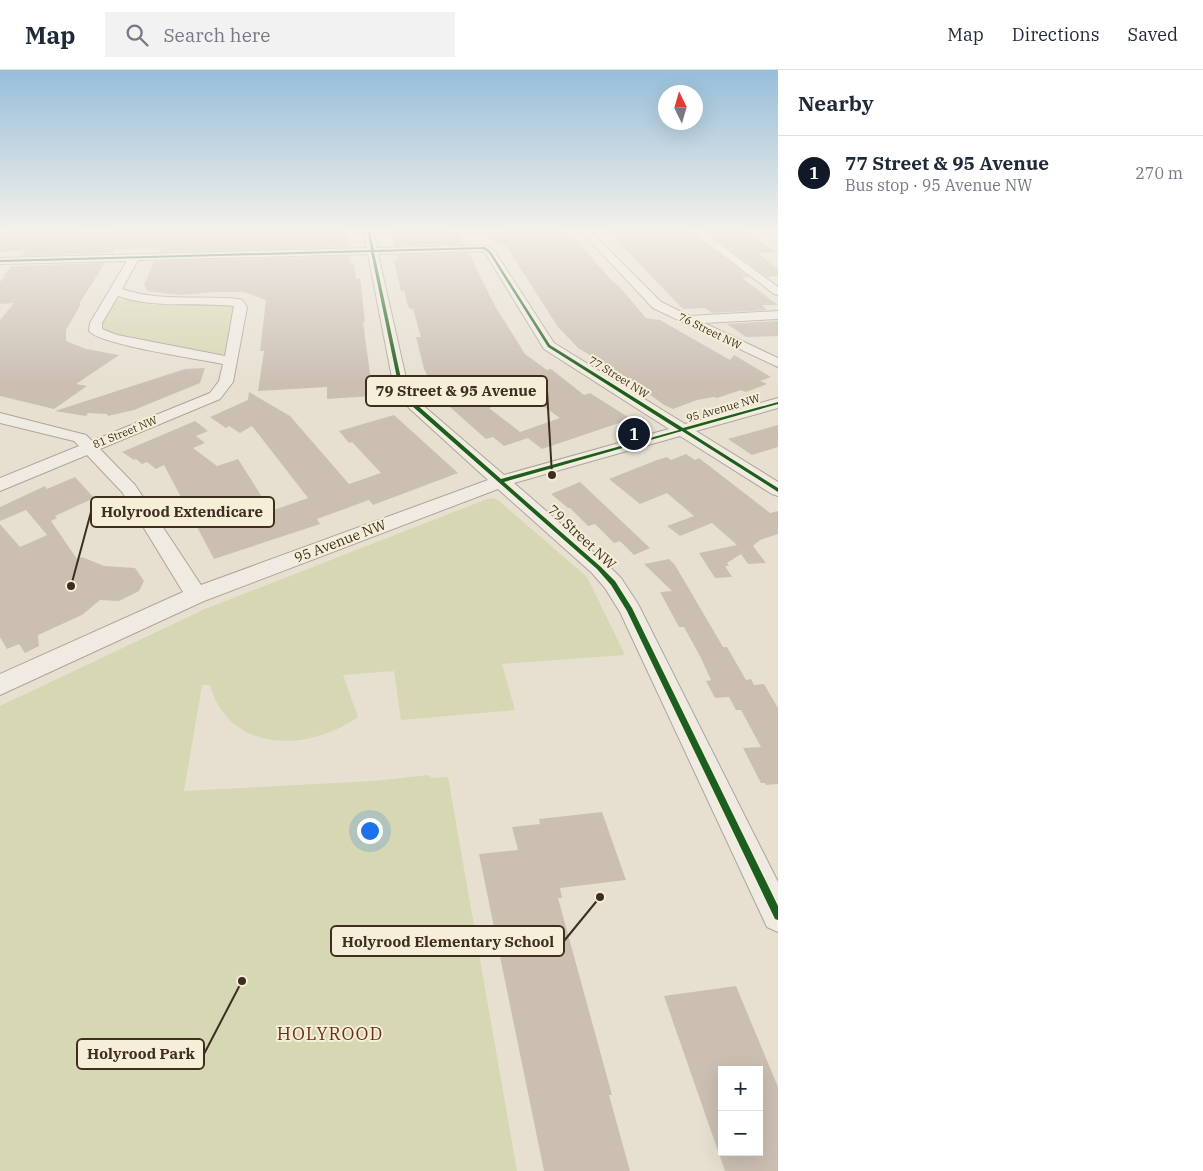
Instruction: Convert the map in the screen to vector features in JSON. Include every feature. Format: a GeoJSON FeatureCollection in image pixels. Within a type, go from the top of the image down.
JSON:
{"type":"FeatureCollection","features":[{"type":"Feature","properties":{"kind":"street"},"geometry":{"type":"LineString","coordinates":[[122,280],[96,323],[95,331],[104,336],[117,339],[231,361]]}},
{"type":"Feature","properties":{"kind":"street","name":"79 Street NW"},"geometry":{"type":"LineString","coordinates":[[379,280],[401,388],[414,406],[568,540],[613,583],[630,610],[778,916]]}},
{"type":"Feature","properties":{"kind":"street","name":"77 Street NW"},"geometry":{"type":"LineString","coordinates":[[508,280],[550,346],[778,490]]}},
{"type":"Feature","properties":{"kind":"street","name":"76 Street NW"},"geometry":{"type":"LineString","coordinates":[[633,280],[657,305],[778,363]]}},
{"type":"Feature","properties":{"kind":"street"},"geometry":{"type":"LineString","coordinates":[[763,280],[778,292]]}},
{"type":"Feature","properties":{"kind":"street","name":"81 Street NW"},"geometry":{"type":"LineString","coordinates":[[0,485],[215,396],[226,382],[241,307],[238,303],[226,301],[166,303],[132,298],[116,291]]}},
{"type":"Feature","properties":{"kind":"street"},"geometry":{"type":"LineString","coordinates":[[688,320],[778,315]]}},
{"type":"Feature","properties":{"kind":"street","name":"95 Avenue NW"},"geometry":{"type":"LineString","coordinates":[[0,685],[196,595],[500,481],[778,403]]}},
{"type":"Feature","properties":{"kind":"street"},"geometry":{"type":"LineString","coordinates":[[0,418],[80,438],[133,495],[196,595]]}},
{"type":"Feature","properties":{"kind":"green space"},"geometry":{"type":"Polygon","coordinates":[[[124,299],[152,305],[230,304],[235,307],[226,353],[214,355],[107,334],[101,330],[101,323],[112,302],[124,299]]]}},
{"type":"Feature","properties":{"kind":"green space"},"geometry":{"type":"Polygon","coordinates":[[[494,498],[587,577],[625,655],[502,664],[515,710],[401,720],[394,671],[343,675],[358,717],[338,729],[317,736],[295,740],[273,740],[252,735],[234,724],[220,708],[210,685],[202,685],[184,791],[374,781],[428,775],[432,778],[448,777],[517,1171],[0,1171],[0,706],[205,609],[487,499],[494,498]]]}},
{"type":"Feature","properties":{"kind":"building"},"geometry":{"type":"Polygon","coordinates":[[[2,280],[94,280],[66,330],[66,341],[86,349],[119,355],[76,384],[87,386],[54,409],[0,396],[0,320],[14,303],[0,304],[0,282],[2,280]]]}},
{"type":"Feature","properties":{"kind":"building"},"geometry":{"type":"Polygon","coordinates":[[[146,280],[360,280],[365,322],[363,322],[373,396],[327,399],[327,387],[258,391],[264,351],[260,351],[266,300],[244,292],[180,295],[162,293],[148,291],[144,285],[146,280]]]}},
{"type":"Feature","properties":{"kind":"building"},"geometry":{"type":"Polygon","coordinates":[[[399,280],[482,280],[495,306],[525,354],[547,370],[551,369],[584,395],[590,393],[631,419],[542,449],[528,438],[504,446],[493,437],[486,439],[442,400],[458,395],[457,392],[436,393],[427,382],[430,381],[424,369],[416,337],[421,337],[413,309],[410,309],[408,306],[404,291],[401,291],[399,280]],[[529,396],[489,408],[520,432],[560,418],[529,396]]]}},
{"type":"Feature","properties":{"kind":"building"},"geometry":{"type":"Polygon","coordinates":[[[528,280],[612,280],[618,285],[646,318],[660,320],[730,360],[734,355],[771,377],[760,381],[767,384],[746,392],[741,390],[717,398],[697,400],[673,409],[664,405],[626,377],[578,348],[558,327],[528,280]]]}},
{"type":"Feature","properties":{"kind":"building"},"geometry":{"type":"Polygon","coordinates":[[[655,280],[745,280],[778,305],[762,305],[767,310],[712,313],[705,308],[683,309],[655,280]]]}},
{"type":"Feature","properties":{"kind":"building"},"geometry":{"type":"Polygon","coordinates":[[[778,321],[778,336],[746,337],[727,324],[778,321]]]}},
{"type":"Feature","properties":{"kind":"building"},"geometry":{"type":"Polygon","coordinates":[[[205,368],[200,383],[134,410],[108,416],[107,414],[88,413],[86,416],[55,411],[185,369],[205,368]]]}},
{"type":"Feature","properties":{"kind":"building"},"geometry":{"type":"Polygon","coordinates":[[[249,392],[290,416],[349,484],[381,473],[339,431],[394,415],[458,473],[373,505],[369,500],[317,519],[320,524],[214,559],[164,465],[156,469],[147,462],[142,464],[122,452],[195,421],[208,431],[196,436],[205,443],[193,448],[217,466],[238,459],[271,511],[308,498],[252,426],[240,433],[229,426],[226,428],[210,417],[248,400],[249,392]]]}},
{"type":"Feature","properties":{"kind":"building"},"geometry":{"type":"Polygon","coordinates":[[[778,425],[778,447],[752,455],[728,439],[778,425]]]}},
{"type":"Feature","properties":{"kind":"building"},"geometry":{"type":"Polygon","coordinates":[[[686,454],[695,460],[699,458],[770,513],[778,511],[778,534],[760,540],[753,546],[766,563],[748,564],[741,554],[727,563],[729,566],[725,566],[732,577],[715,578],[699,553],[737,545],[712,523],[680,536],[667,526],[694,516],[667,493],[640,504],[609,479],[657,460],[667,457],[671,460],[686,454]]]}},
{"type":"Feature","properties":{"kind":"building"},"geometry":{"type":"Polygon","coordinates":[[[75,477],[94,498],[55,516],[57,518],[51,521],[77,559],[82,557],[104,566],[135,568],[144,581],[139,591],[119,601],[100,600],[82,615],[38,635],[39,646],[25,653],[19,644],[7,649],[0,637],[0,524],[20,547],[47,535],[26,510],[0,521],[0,507],[45,486],[47,489],[75,477]]]}},
{"type":"Feature","properties":{"kind":"building"},"geometry":{"type":"Polygon","coordinates":[[[580,482],[650,548],[634,555],[620,541],[614,543],[595,524],[588,526],[570,508],[551,494],[580,482]]]}},
{"type":"Feature","properties":{"kind":"building"},"geometry":{"type":"Polygon","coordinates":[[[669,559],[675,565],[723,647],[727,647],[746,680],[751,679],[754,685],[764,684],[778,708],[778,784],[766,785],[761,783],[743,748],[761,747],[741,710],[736,710],[729,697],[715,698],[706,681],[711,680],[701,658],[684,627],[679,627],[660,592],[672,591],[644,564],[669,559]]]}},
{"type":"Feature","properties":{"kind":"building"},"geometry":{"type":"Polygon","coordinates":[[[602,812],[626,880],[560,888],[562,898],[558,898],[612,1095],[609,1095],[630,1171],[544,1171],[479,854],[518,850],[512,827],[540,824],[539,819],[602,812]]]}},
{"type":"Feature","properties":{"kind":"building"},"geometry":{"type":"Polygon","coordinates":[[[736,986],[778,1087],[778,1171],[725,1171],[720,1156],[763,1156],[763,1066],[718,1066],[718,1151],[664,996],[736,986]]]}},
{"type":"Feature","properties":{"kind":"cycle path"},"geometry":{"type":"LineString","coordinates":[[379,280],[401,388],[414,405],[599,568],[613,583],[630,610],[778,916]]}},
{"type":"Feature","properties":{"kind":"cycle path"},"geometry":{"type":"LineString","coordinates":[[508,280],[549,346],[778,490]]}},
{"type":"Feature","properties":{"kind":"cycle path"},"geometry":{"type":"LineString","coordinates":[[501,481],[778,403]]}},
{"type":"Feature","properties":{"kind":"place","name":"77 Street & 95 Avenue"},"geometry":{"type":"Point","coordinates":[634,434]}},
{"type":"Feature","properties":{"kind":"place","name":"79 Street & 95 Avenue"},"geometry":{"type":"Point","coordinates":[552,475]}},
{"type":"Feature","properties":{"kind":"place","name":"Holyrood Extendicare"},"geometry":{"type":"Point","coordinates":[71,586]}},
{"type":"Feature","properties":{"kind":"place","name":"Holyrood Elementary School"},"geometry":{"type":"Point","coordinates":[600,897]}},
{"type":"Feature","properties":{"kind":"place","name":"Holyrood Park"},"geometry":{"type":"Point","coordinates":[242,981]}},
{"type":"Feature","properties":{"kind":"district","name":"HOLYROOD"},"geometry":{"type":"Point","coordinates":[330,1033]}}]}
